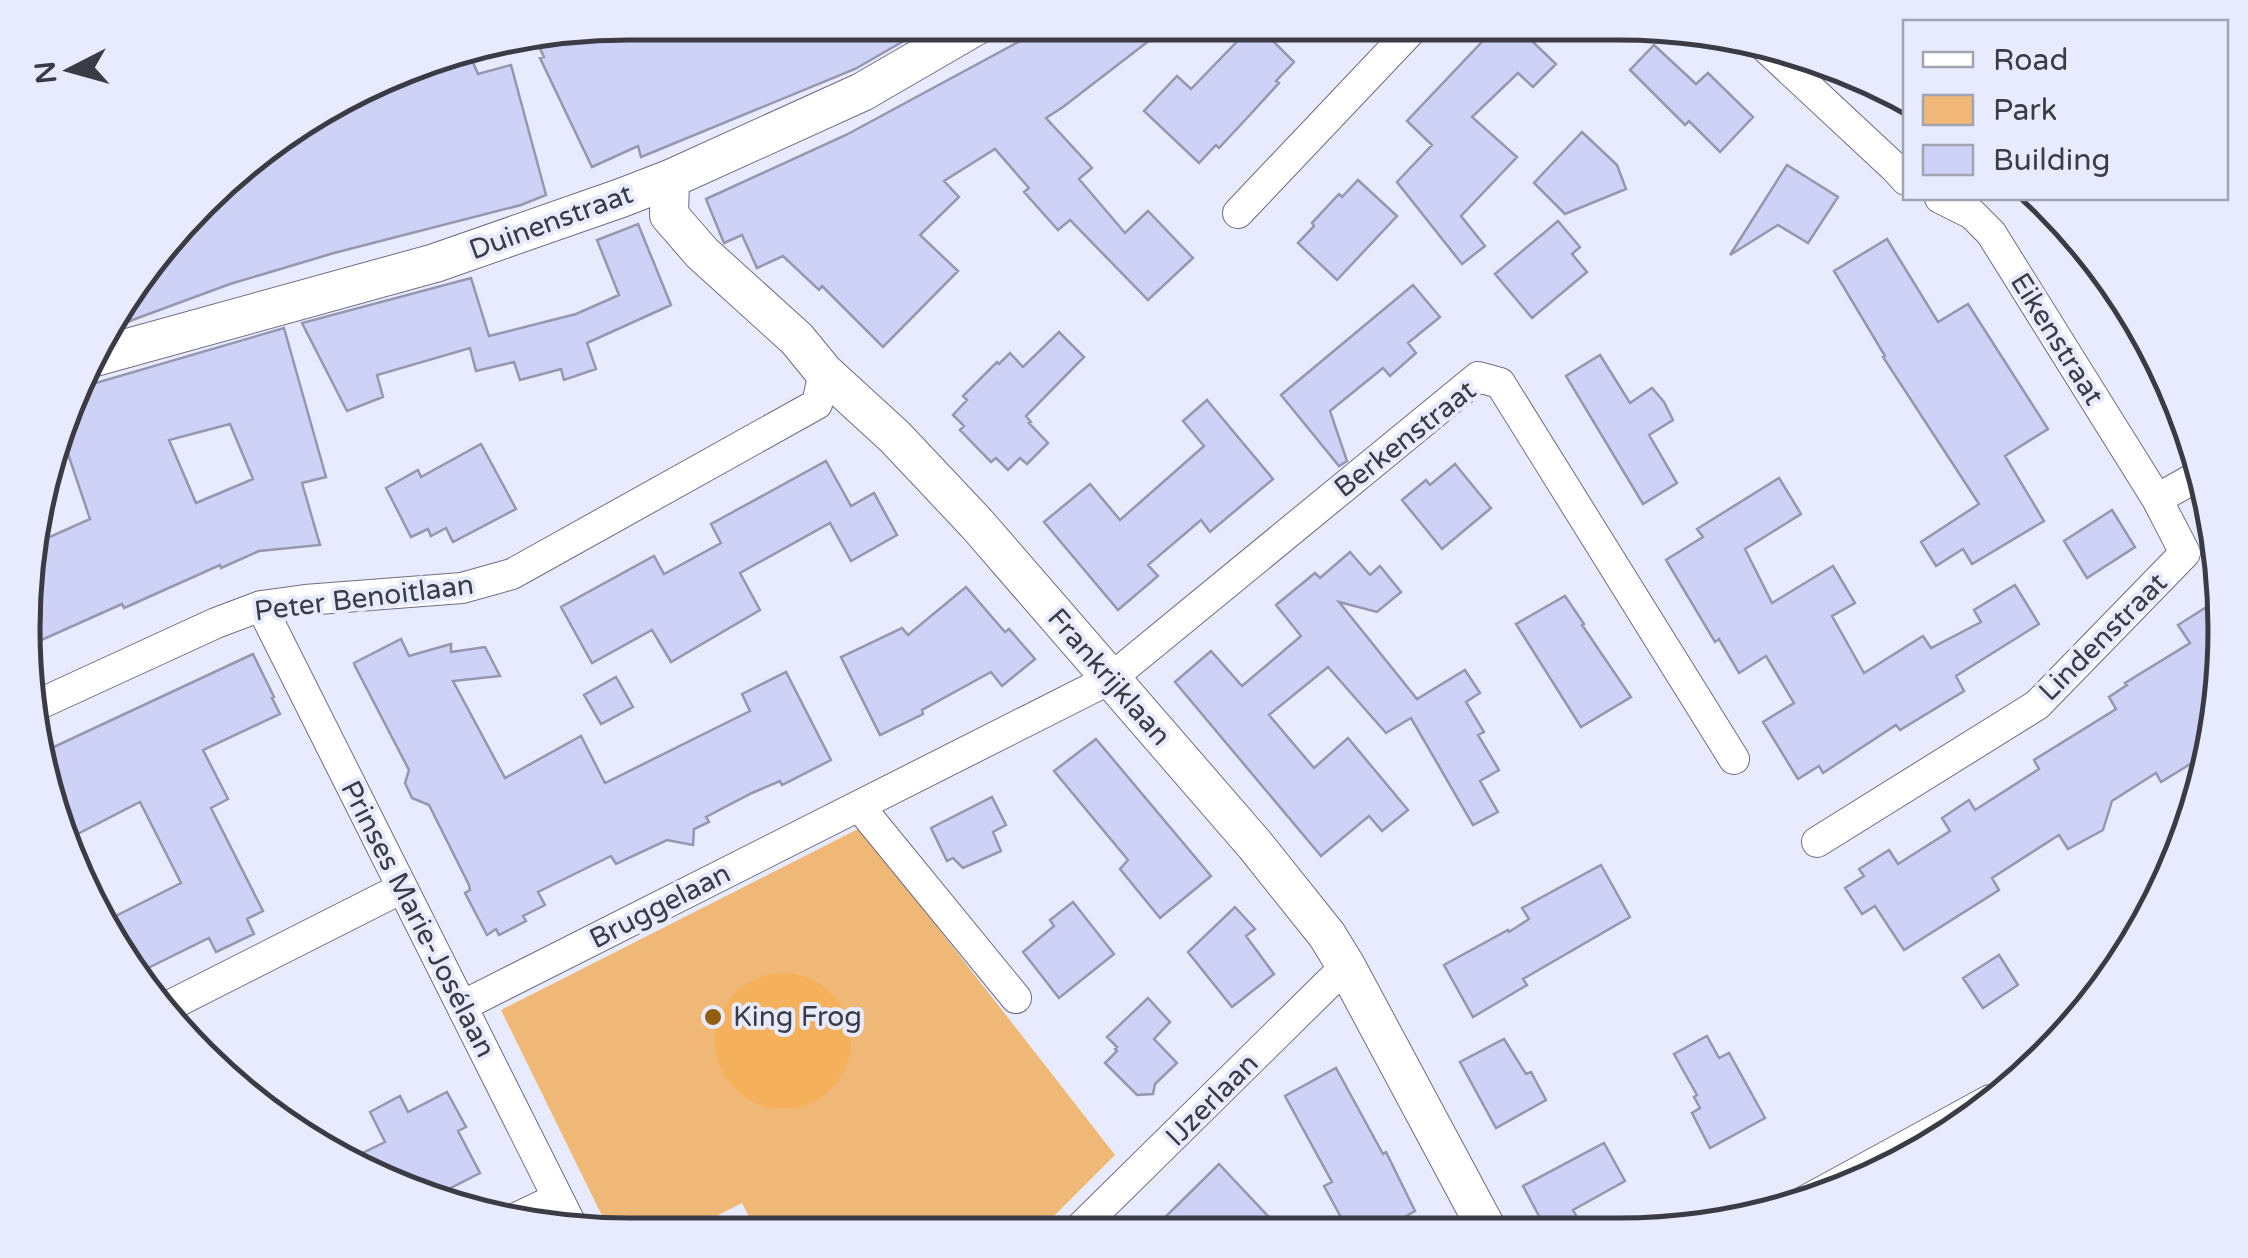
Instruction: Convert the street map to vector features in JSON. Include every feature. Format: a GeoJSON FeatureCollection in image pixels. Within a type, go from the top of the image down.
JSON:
{"type":"FeatureCollection","features":[{"type":"Feature","properties":{"kind":"street","name":"Duinenstraat"},"geometry":{"type":"LineString","coordinates":[[109,353],[435,263],[670,179],[862,92],[952,40]]}},
{"type":"Feature","properties":{"kind":"street"},"geometry":{"type":"LineString","coordinates":[[1238,213],[1403,40]]}},
{"type":"Feature","properties":{"kind":"street"},"geometry":{"type":"LineString","coordinates":[[1783,63],[1903,177]]}},
{"type":"Feature","properties":{"kind":"street","name":"Frankrijklaan"},"geometry":{"type":"LineString","coordinates":[[670,179],[668,215],[702,253],[797,339],[824,372],[895,437],[978,524],[1256,845],[1327,934],[1481,1218]]}},
{"type":"Feature","properties":{"kind":"street","name":"Eikenstraat"},"geometry":{"type":"LineString","coordinates":[[1945,200],[1960,206],[1990,232],[2157,499]]}},
{"type":"Feature","properties":{"kind":"street","name":"Peter Benoitlaan"},"geometry":{"type":"LineString","coordinates":[[45,702],[260,606],[462,588],[512,574],[817,404],[824,372]]}},
{"type":"Feature","properties":{"kind":"street","name":"Berkenstraat"},"geometry":{"type":"LineString","coordinates":[[1110,679],[1478,377],[1500,384],[1734,760]]}},
{"type":"Feature","properties":{"kind":"street"},"geometry":{"type":"LineString","coordinates":[[2157,499],[2189,481]]}},
{"type":"Feature","properties":{"kind":"street","name":"Lindenstraat"},"geometry":{"type":"LineString","coordinates":[[1817,842],[2036,705],[2186,553],[2157,499]]}},
{"type":"Feature","properties":{"kind":"street","name":"Prinses Marie-Josélaan"},"geometry":{"type":"LineString","coordinates":[[260,606],[566,1214]]}},
{"type":"Feature","properties":{"kind":"street","name":"Bruggelaan"},"geometry":{"type":"LineString","coordinates":[[462,1006],[1110,679]]}},
{"type":"Feature","properties":{"kind":"street"},"geometry":{"type":"LineString","coordinates":[[858,806],[1016,998]]}},
{"type":"Feature","properties":{"kind":"street"},"geometry":{"type":"LineString","coordinates":[[175,1003],[402,888]]}},
{"type":"Feature","properties":{"kind":"street","name":"IJzerlaan"},"geometry":{"type":"LineString","coordinates":[[1089,1218],[1346,966]]}},
{"type":"Feature","properties":{"kind":"street"},"geometry":{"type":"LineString","coordinates":[[533,1210],[558,1198]]}},
{"type":"Feature","properties":{"kind":"green space"},"geometry":{"type":"Polygon","coordinates":[[[860,828],[1115,1155],[1052,1218],[750,1218],[742,1203],[712,1218],[603,1217],[501,1010],[860,828]]]}},
{"type":"Feature","properties":{"kind":"shaded area"},"geometry":{"type":"Polygon","coordinates":[[[783,973],[809,978],[831,993],[846,1015],[851,1041],[846,1067],[831,1089],[809,1104],[783,1109],[757,1104],[735,1089],[720,1067],[715,1041],[720,1015],[735,993],[757,978],[783,973]]]}},
{"type":"Feature","properties":{"kind":"building"},"geometry":{"type":"Polygon","coordinates":[[[905,40],[855,69],[641,157],[638,146],[592,167],[540,58],[544,57],[539,47],[590,41],[905,40]]]}},
{"type":"Feature","properties":{"kind":"building"},"geometry":{"type":"Polygon","coordinates":[[[1022,40],[1150,40],[1046,118],[1092,168],[1079,179],[1125,233],[1148,211],[1193,258],[1148,300],[1070,220],[1058,230],[1024,192],[1029,188],[995,149],[944,181],[959,197],[920,235],[958,271],[883,347],[822,286],[819,290],[783,256],[757,268],[742,235],[724,243],[706,199],[846,135],[1022,40]]]}},
{"type":"Feature","properties":{"kind":"building"},"geometry":{"type":"Polygon","coordinates":[[[1239,40],[1272,40],[1294,62],[1219,148],[1216,145],[1199,163],[1144,111],[1177,76],[1191,89],[1239,40]]]}},
{"type":"Feature","properties":{"kind":"building"},"geometry":{"type":"Polygon","coordinates":[[[1484,40],[1531,40],[1556,64],[1533,87],[1518,73],[1472,117],[1517,157],[1461,216],[1485,246],[1462,264],[1397,182],[1432,145],[1407,121],[1484,40]]]}},
{"type":"Feature","properties":{"kind":"building"},"geometry":{"type":"Polygon","coordinates":[[[1654,45],[1696,84],[1708,73],[1753,117],[1720,152],[1689,121],[1685,125],[1630,70],[1654,45]]]}},
{"type":"Feature","properties":{"kind":"building"},"geometry":{"type":"Polygon","coordinates":[[[472,61],[478,74],[511,65],[546,195],[230,284],[126,322],[186,241],[241,186],[302,139],[368,101],[440,71],[472,61]]]}},
{"type":"Feature","properties":{"kind":"building"},"geometry":{"type":"Polygon","coordinates":[[[1582,132],[1617,165],[1626,189],[1565,214],[1534,183],[1582,132]]]}},
{"type":"Feature","properties":{"kind":"building"},"geometry":{"type":"Polygon","coordinates":[[[1787,165],[1838,197],[1808,243],[1778,225],[1730,255],[1787,165]]]}},
{"type":"Feature","properties":{"kind":"building"},"geometry":{"type":"Polygon","coordinates":[[[1358,180],[1397,216],[1337,280],[1298,243],[1339,194],[1342,197],[1358,180]]]}},
{"type":"Feature","properties":{"kind":"building"},"geometry":{"type":"Polygon","coordinates":[[[1558,221],[1580,247],[1572,254],[1587,272],[1532,318],[1495,274],[1558,221]]]}},
{"type":"Feature","properties":{"kind":"building"},"geometry":{"type":"Polygon","coordinates":[[[638,224],[671,305],[587,343],[596,369],[564,380],[561,369],[520,380],[514,362],[476,371],[470,348],[377,375],[383,397],[347,411],[302,323],[471,278],[489,336],[576,314],[619,295],[597,240],[638,224]]]}},
{"type":"Feature","properties":{"kind":"building"},"geometry":{"type":"Polygon","coordinates":[[[1887,239],[1938,322],[1968,304],[2048,429],[2005,456],[2044,521],[1972,564],[1963,549],[1936,566],[1921,542],[1979,504],[1883,357],[1834,271],[1887,239]]]}},
{"type":"Feature","properties":{"kind":"building"},"geometry":{"type":"Polygon","coordinates":[[[1413,285],[1440,317],[1408,343],[1416,353],[1390,376],[1383,368],[1330,411],[1347,461],[1339,466],[1281,395],[1413,285]]]}},
{"type":"Feature","properties":{"kind":"building"},"geometry":{"type":"Polygon","coordinates":[[[284,328],[326,477],[302,483],[320,545],[259,551],[40,641],[47,538],[90,519],[67,452],[94,383],[284,328]],[[230,424],[169,440],[196,503],[253,479],[230,424]]]}},
{"type":"Feature","properties":{"kind":"building"},"geometry":{"type":"Polygon","coordinates":[[[1059,332],[1084,357],[1026,416],[1048,443],[1027,464],[1020,458],[1008,470],[996,458],[991,462],[960,430],[964,426],[953,415],[967,400],[963,396],[997,362],[1010,353],[1023,367],[1059,332]]]}},
{"type":"Feature","properties":{"kind":"building"},"geometry":{"type":"Polygon","coordinates":[[[1600,355],[1630,403],[1652,388],[1673,420],[1649,435],[1677,483],[1643,504],[1566,376],[1600,355]]]}},
{"type":"Feature","properties":{"kind":"building"},"geometry":{"type":"Polygon","coordinates":[[[1207,400],[1273,479],[1210,532],[1201,520],[1148,565],[1158,576],[1118,610],[1044,522],[1090,484],[1120,520],[1204,446],[1183,421],[1207,400]]]}},
{"type":"Feature","properties":{"kind":"building"},"geometry":{"type":"Polygon","coordinates":[[[481,444],[516,509],[453,542],[446,528],[431,536],[428,529],[411,537],[386,488],[418,470],[421,477],[481,444]]]}},
{"type":"Feature","properties":{"kind":"building"},"geometry":{"type":"Polygon","coordinates":[[[826,461],[851,506],[874,493],[897,535],[851,561],[830,523],[740,573],[760,610],[671,662],[652,630],[592,663],[561,607],[654,556],[664,574],[721,543],[711,524],[826,461]]]}},
{"type":"Feature","properties":{"kind":"building"},"geometry":{"type":"Polygon","coordinates":[[[1455,464],[1491,508],[1442,549],[1402,500],[1426,480],[1430,485],[1455,464]]]}},
{"type":"Feature","properties":{"kind":"building"},"geometry":{"type":"Polygon","coordinates":[[[1779,478],[1801,514],[1745,549],[1772,603],[1833,566],[1855,603],[1832,616],[1864,673],[1923,636],[1931,648],[1981,622],[1974,610],[2015,585],[2039,624],[1956,676],[1964,691],[1900,730],[1896,725],[1823,773],[1819,766],[1798,779],[1763,722],[1794,703],[1766,656],[1739,673],[1719,639],[1715,642],[1666,560],[1703,537],[1697,529],[1779,478]]]}},
{"type":"Feature","properties":{"kind":"building"},"geometry":{"type":"Polygon","coordinates":[[[2112,510],[2135,547],[2087,578],[2064,541],[2112,510]]]}},
{"type":"Feature","properties":{"kind":"building"},"geometry":{"type":"Polygon","coordinates":[[[1350,552],[1370,575],[1380,566],[1401,592],[1377,612],[1339,602],[1417,699],[1465,670],[1480,693],[1466,702],[1484,732],[1478,735],[1499,770],[1480,781],[1498,812],[1473,825],[1411,718],[1386,733],[1328,667],[1269,715],[1314,768],[1348,738],[1408,810],[1382,831],[1369,816],[1321,856],[1175,682],[1211,651],[1242,686],[1301,636],[1276,605],[1315,573],[1320,578],[1350,552]]]}},
{"type":"Feature","properties":{"kind":"building"},"geometry":{"type":"Polygon","coordinates":[[[966,587],[1035,659],[1002,686],[991,672],[880,735],[841,657],[902,628],[908,635],[966,587]]]}},
{"type":"Feature","properties":{"kind":"building"},"geometry":{"type":"Polygon","coordinates":[[[1565,596],[1631,697],[1581,727],[1516,624],[1565,596]]]}},
{"type":"Feature","properties":{"kind":"building"},"geometry":{"type":"Polygon","coordinates":[[[2207,607],[2207,668],[2192,763],[2161,782],[2156,773],[2112,801],[2103,830],[2068,849],[2059,835],[1992,878],[1999,890],[1904,950],[1875,906],[1862,914],[1845,888],[1864,876],[1859,869],[1889,850],[1898,864],[1950,831],[1942,818],[1969,800],[1975,810],[2039,769],[2034,760],[2116,709],[2109,697],[2125,683],[2190,643],[2178,625],[2207,607]]]}},
{"type":"Feature","properties":{"kind":"building"},"geometry":{"type":"Polygon","coordinates":[[[401,639],[409,656],[451,644],[451,652],[485,647],[500,676],[453,681],[505,778],[581,736],[605,783],[750,711],[742,694],[786,672],[831,760],[706,817],[709,822],[694,829],[693,845],[667,840],[616,864],[611,856],[538,892],[545,905],[523,916],[526,921],[499,935],[496,929],[487,935],[465,893],[470,890],[469,885],[429,805],[412,798],[405,783],[409,770],[354,663],[401,639]]]}},
{"type":"Feature","properties":{"kind":"building"},"geometry":{"type":"Polygon","coordinates":[[[253,654],[280,714],[203,750],[228,799],[211,808],[263,911],[247,919],[254,934],[216,952],[209,938],[148,968],[115,916],[181,883],[140,802],[77,834],[52,748],[253,654]]]}},
{"type":"Feature","properties":{"kind":"building"},"geometry":{"type":"Polygon","coordinates":[[[616,677],[633,707],[601,724],[584,695],[616,677]]]}},
{"type":"Feature","properties":{"kind":"building"},"geometry":{"type":"Polygon","coordinates":[[[1096,739],[1211,876],[1160,918],[1120,869],[1128,860],[1054,771],[1096,739]]]}},
{"type":"Feature","properties":{"kind":"building"},"geometry":{"type":"Polygon","coordinates":[[[992,797],[1006,825],[993,832],[1001,851],[963,868],[953,858],[947,861],[931,828],[992,797]]]}},
{"type":"Feature","properties":{"kind":"building"},"geometry":{"type":"Polygon","coordinates":[[[1601,865],[1630,917],[1523,979],[1527,985],[1473,1017],[1444,965],[1509,932],[1529,919],[1522,908],[1601,865]]]}},
{"type":"Feature","properties":{"kind":"building"},"geometry":{"type":"Polygon","coordinates":[[[1073,902],[1114,954],[1059,998],[1023,952],[1054,926],[1050,920],[1073,902]]]}},
{"type":"Feature","properties":{"kind":"building"},"geometry":{"type":"Polygon","coordinates":[[[1235,907],[1255,929],[1246,936],[1274,974],[1232,1007],[1188,952],[1235,907]]]}},
{"type":"Feature","properties":{"kind":"building"},"geometry":{"type":"Polygon","coordinates":[[[1999,955],[2018,985],[1983,1008],[1963,978],[1999,955]]]}},
{"type":"Feature","properties":{"kind":"building"},"geometry":{"type":"Polygon","coordinates":[[[1148,998],[1170,1022],[1154,1039],[1177,1063],[1155,1084],[1153,1094],[1137,1095],[1105,1063],[1117,1051],[1107,1037],[1148,998]]]}},
{"type":"Feature","properties":{"kind":"building"},"geometry":{"type":"Polygon","coordinates":[[[1707,1036],[1719,1058],[1729,1053],[1765,1118],[1710,1148],[1692,1113],[1700,1108],[1694,1097],[1697,1095],[1674,1054],[1707,1036]]]}},
{"type":"Feature","properties":{"kind":"building"},"geometry":{"type":"Polygon","coordinates":[[[1504,1039],[1526,1074],[1531,1072],[1546,1100],[1496,1128],[1460,1062],[1504,1039]]]}},
{"type":"Feature","properties":{"kind":"building"},"geometry":{"type":"Polygon","coordinates":[[[1336,1068],[1383,1154],[1386,1152],[1415,1211],[1403,1218],[1341,1218],[1324,1186],[1332,1182],[1285,1096],[1336,1068]]]}},
{"type":"Feature","properties":{"kind":"building"},"geometry":{"type":"Polygon","coordinates":[[[447,1092],[466,1127],[458,1131],[480,1173],[448,1189],[361,1154],[385,1142],[370,1112],[400,1096],[408,1112],[447,1092]]]}},
{"type":"Feature","properties":{"kind":"building"},"geometry":{"type":"Polygon","coordinates":[[[1604,1143],[1625,1181],[1573,1210],[1578,1218],[1540,1218],[1523,1186],[1604,1143]]]}},
{"type":"Feature","properties":{"kind":"building"},"geometry":{"type":"Polygon","coordinates":[[[1219,1164],[1270,1218],[1164,1218],[1219,1164]]]}},
{"type":"Feature","properties":{"kind":"place","name":"King Frog"},"geometry":{"type":"Point","coordinates":[713,1017]}}]}
